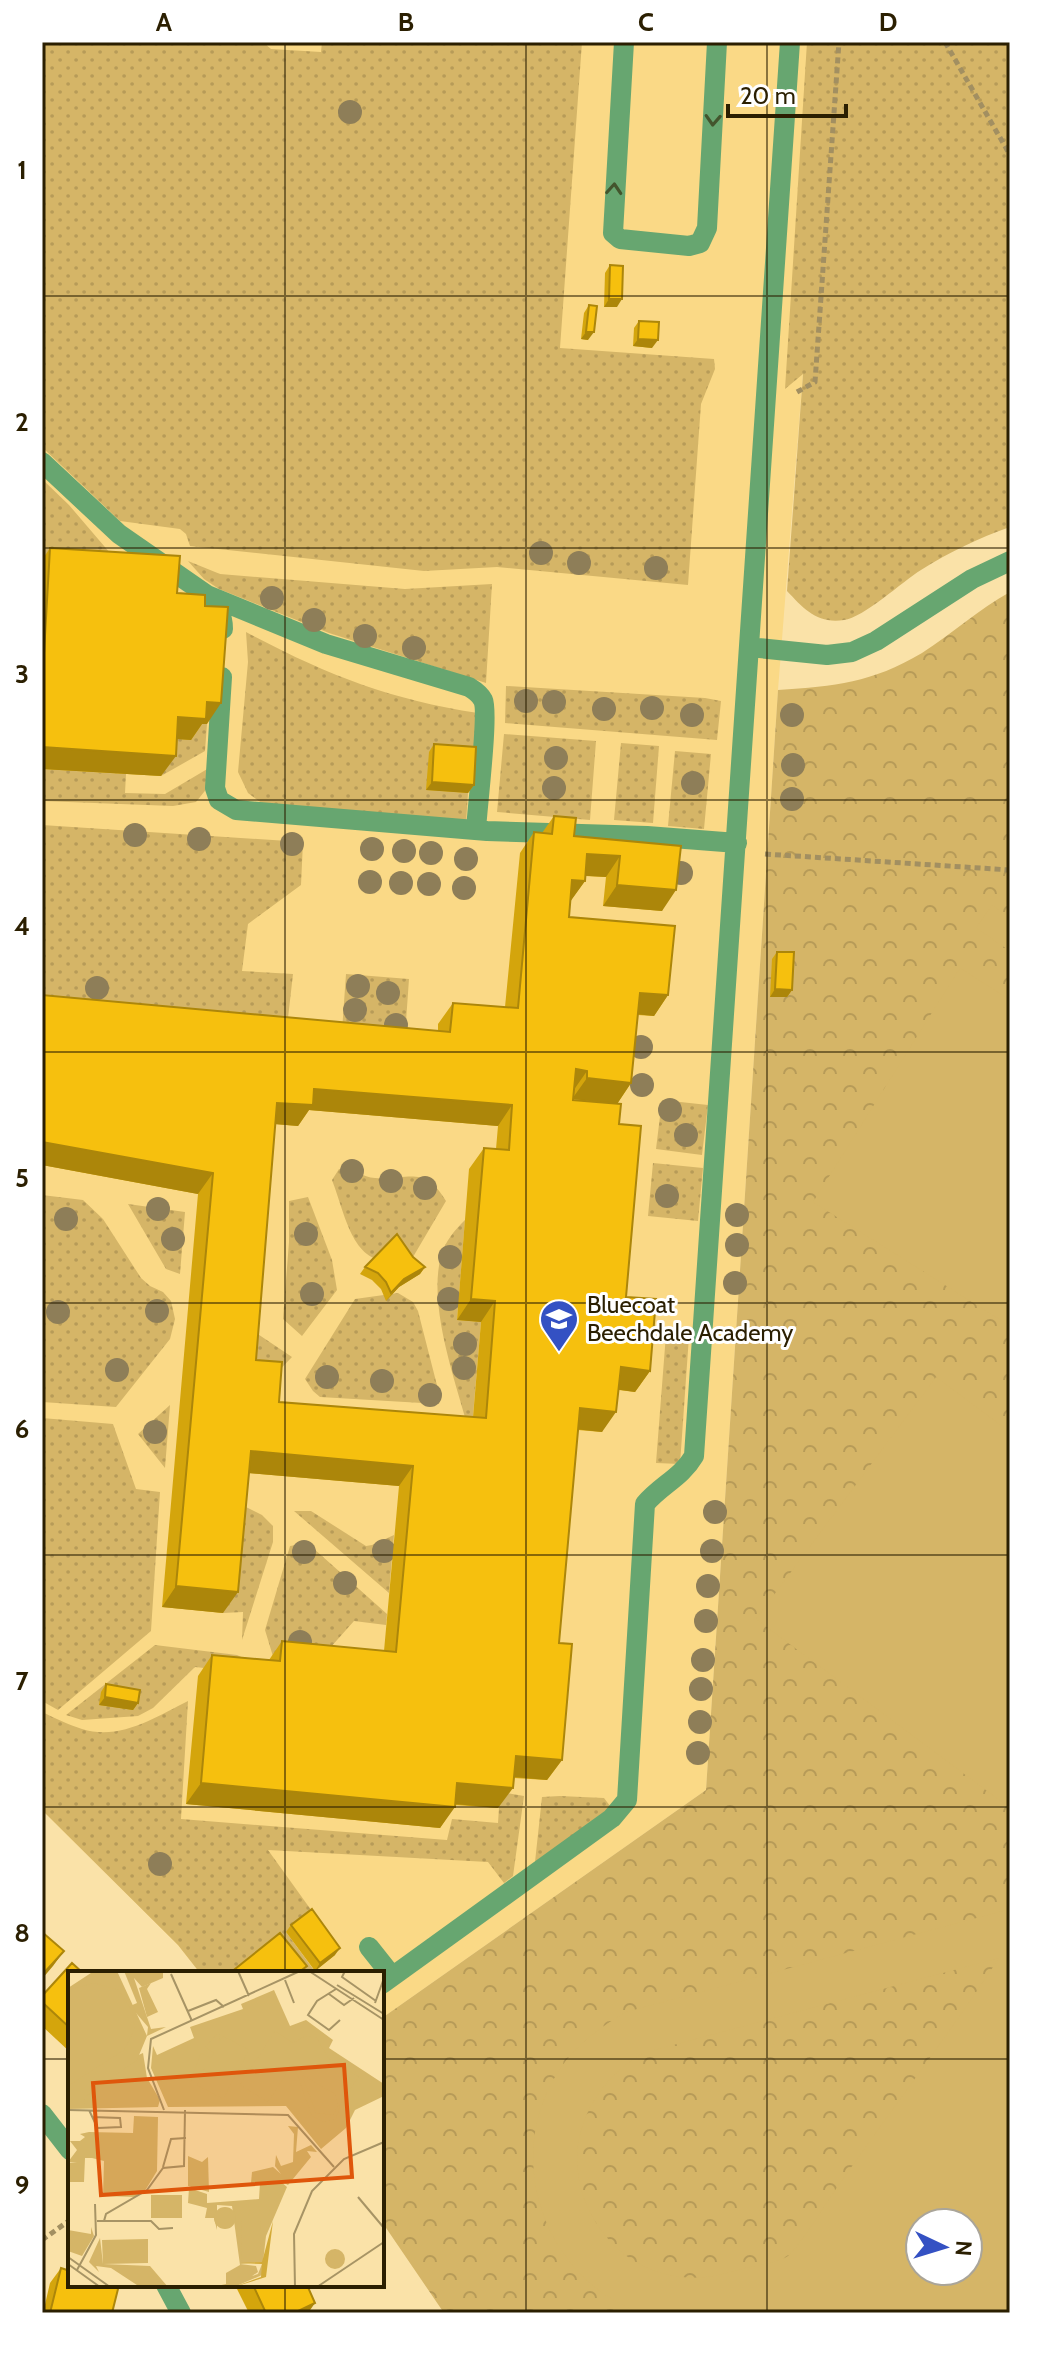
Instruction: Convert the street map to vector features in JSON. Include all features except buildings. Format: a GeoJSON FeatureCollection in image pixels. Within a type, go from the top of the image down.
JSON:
{"type":"FeatureCollection","features":[{"type":"Feature","properties":{"kind":"street"},"geometry":{"type":"LineString","coordinates":[[624,42],[613,233],[620,239],[689,246],[700,243],[707,228],[717,42]]}},
{"type":"Feature","properties":{"kind":"street"},"geometry":{"type":"LineString","coordinates":[[387,1980],[612,1818],[627,1800],[645,1504],[658,1489],[684,1472],[694,1456],[790,42]]}},
{"type":"Feature","properties":{"kind":"street"},"geometry":{"type":"LineString","coordinates":[[42,462],[119,534],[215,602],[223,620],[224,656],[215,788],[219,800],[226,805],[236,810],[476,830],[647,836],[737,847]]}},
{"type":"Feature","properties":{"kind":"street"},"geometry":{"type":"LineString","coordinates":[[749,647],[827,655],[852,652],[876,641],[972,579],[1010,561]]}},
{"type":"Feature","properties":{"kind":"street"},"geometry":{"type":"LineString","coordinates":[[207,595],[326,644],[469,687],[478,694],[484,701],[484,712],[476,830]]}},
{"type":"Feature","properties":{"kind":"street"},"geometry":{"type":"LineString","coordinates":[[369,1947],[382,1971]]}},
{"type":"Feature","properties":{"kind":"street"},"geometry":{"type":"LineString","coordinates":[[42,2114],[68,2147]]}},
{"type":"Feature","properties":{"kind":"street"},"geometry":{"type":"LineString","coordinates":[[167,2287],[181,2313]]}},
{"type":"Feature","properties":{"kind":"path"},"geometry":{"type":"LineString","coordinates":[[765,410],[815,382],[839,42]]}},
{"type":"Feature","properties":{"kind":"path"},"geometry":{"type":"LineString","coordinates":[[945,42],[1010,155]]}},
{"type":"Feature","properties":{"kind":"path"},"geometry":{"type":"LineString","coordinates":[[737,847],[1010,870]]}},
{"type":"Feature","properties":{"kind":"path"},"geometry":{"type":"LineString","coordinates":[[42,2240],[68,2221]]}},
{"type":"Feature","properties":{"kind":"shaded area"},"geometry":{"type":"Polygon","coordinates":[[[42,42],[829,42],[778,690],[706,1790],[384,2017],[384,1971],[198,1971],[178,1945],[42,1810],[42,42]]]}},
{"type":"Feature","properties":{"kind":"green space"},"geometry":{"type":"Polygon","coordinates":[[[42,42],[263,42],[271,49],[321,52],[322,42],[582,42],[560,348],[714,359],[715,369],[701,404],[688,585],[497,567],[424,571],[190,546],[186,534],[180,529],[120,521],[42,447],[42,42]]]}},
{"type":"Feature","properties":{"kind":"green space"},"geometry":{"type":"Polygon","coordinates":[[[807,42],[1010,42],[1010,527],[932,563],[862,613],[834,621],[812,614],[787,591],[803,374],[785,389],[807,42]]]}},
{"type":"Feature","properties":{"kind":"green space"},"geometry":{"type":"Polygon","coordinates":[[[42,479],[69,505],[128,574],[42,569],[42,479]]]}},
{"type":"Feature","properties":{"kind":"green space"},"geometry":{"type":"Polygon","coordinates":[[[188,561],[220,574],[405,589],[492,584],[486,683],[329,633],[219,589],[204,579],[188,561]]]}},
{"type":"Feature","properties":{"kind":"green space"},"geometry":{"type":"Polygon","coordinates":[[[1010,592],[1010,2313],[444,2313],[384,2225],[384,2017],[706,1790],[778,690],[853,681],[904,663],[1010,592]]]}},
{"type":"Feature","properties":{"kind":"green space"},"geometry":{"type":"Polygon","coordinates":[[[246,632],[331,673],[386,693],[478,713],[474,755],[427,790],[468,793],[466,823],[267,807],[248,793],[238,772],[248,662],[246,632]]]}},
{"type":"Feature","properties":{"kind":"green space"},"geometry":{"type":"Polygon","coordinates":[[[506,686],[721,701],[717,740],[505,723],[506,686]]]}},
{"type":"Feature","properties":{"kind":"green space"},"geometry":{"type":"Polygon","coordinates":[[[192,723],[207,724],[205,751],[161,776],[164,738],[192,723]]]}},
{"type":"Feature","properties":{"kind":"green space"},"geometry":{"type":"Polygon","coordinates":[[[504,734],[596,741],[590,820],[497,812],[504,734]]]}},
{"type":"Feature","properties":{"kind":"green space"},"geometry":{"type":"Polygon","coordinates":[[[621,743],[659,746],[653,823],[614,820],[621,743]]]}},
{"type":"Feature","properties":{"kind":"green space"},"geometry":{"type":"Polygon","coordinates":[[[675,751],[711,754],[704,829],[668,826],[675,751]]]}},
{"type":"Feature","properties":{"kind":"green space"},"geometry":{"type":"Polygon","coordinates":[[[209,768],[208,787],[196,802],[173,806],[42,801],[42,769],[126,774],[125,793],[165,794],[209,768]]]}},
{"type":"Feature","properties":{"kind":"green space"},"geometry":{"type":"Polygon","coordinates":[[[42,825],[303,842],[301,885],[248,924],[242,971],[293,974],[287,1027],[42,1017],[42,825]]]}},
{"type":"Feature","properties":{"kind":"green space"},"geometry":{"type":"Polygon","coordinates":[[[992,905],[1010,918],[1010,951],[976,928],[992,905]]]}},
{"type":"Feature","properties":{"kind":"green space"},"geometry":{"type":"Polygon","coordinates":[[[960,968],[1010,1000],[1010,1326],[813,1202],[960,968]]]}},
{"type":"Feature","properties":{"kind":"green space"},"geometry":{"type":"Polygon","coordinates":[[[346,974],[409,979],[405,1036],[342,1031],[346,974]]]}},
{"type":"Feature","properties":{"kind":"green space"},"geometry":{"type":"Polygon","coordinates":[[[662,1100],[708,1105],[702,1155],[656,1149],[662,1100]]]}},
{"type":"Feature","properties":{"kind":"green space"},"geometry":{"type":"Polygon","coordinates":[[[653,1163],[703,1168],[698,1221],[648,1216],[653,1163]]]}},
{"type":"Feature","properties":{"kind":"green space"},"geometry":{"type":"Polygon","coordinates":[[[339,1169],[375,1178],[423,1178],[438,1190],[446,1201],[413,1257],[378,1260],[356,1242],[332,1180],[339,1169]]]}},
{"type":"Feature","properties":{"kind":"green space"},"geometry":{"type":"Polygon","coordinates":[[[42,1195],[83,1200],[103,1219],[141,1278],[171,1301],[175,1319],[170,1339],[116,1407],[42,1402],[42,1195]]]}},
{"type":"Feature","properties":{"kind":"green space"},"geometry":{"type":"Polygon","coordinates":[[[308,1197],[332,1260],[337,1290],[302,1336],[283,1319],[289,1201],[308,1197]]]}},
{"type":"Feature","properties":{"kind":"green space"},"geometry":{"type":"Polygon","coordinates":[[[128,1204],[185,1212],[180,1274],[166,1269],[128,1204]]]}},
{"type":"Feature","properties":{"kind":"green space"},"geometry":{"type":"Polygon","coordinates":[[[465,1220],[457,1320],[481,1322],[471,1439],[446,1348],[438,1300],[441,1256],[451,1236],[465,1220]]]}},
{"type":"Feature","properties":{"kind":"green space"},"geometry":{"type":"Polygon","coordinates":[[[398,1293],[413,1302],[418,1311],[440,1397],[439,1404],[320,1397],[305,1379],[355,1299],[398,1293]]]}},
{"type":"Feature","properties":{"kind":"green space"},"geometry":{"type":"Polygon","coordinates":[[[246,1326],[292,1357],[267,1383],[241,1381],[246,1326]]]}},
{"type":"Feature","properties":{"kind":"green space"},"geometry":{"type":"Polygon","coordinates":[[[666,1334],[689,1336],[680,1464],[656,1463],[666,1334]]]}},
{"type":"Feature","properties":{"kind":"green space"},"geometry":{"type":"Polygon","coordinates":[[[936,1377],[1010,1432],[1010,1808],[756,1619],[936,1377]]]}},
{"type":"Feature","properties":{"kind":"green space"},"geometry":{"type":"Polygon","coordinates":[[[170,1405],[165,1468],[138,1434],[170,1405]]]}},
{"type":"Feature","properties":{"kind":"green space"},"geometry":{"type":"Polygon","coordinates":[[[42,1418],[113,1424],[136,1489],[160,1492],[151,1631],[58,1710],[42,1701],[42,1418]]]}},
{"type":"Feature","properties":{"kind":"green space"},"geometry":{"type":"Polygon","coordinates":[[[234,1501],[262,1515],[273,1526],[273,1542],[242,1640],[243,1612],[223,1613],[234,1501]]]}},
{"type":"Feature","properties":{"kind":"green space"},"geometry":{"type":"Polygon","coordinates":[[[294,1511],[311,1511],[366,1546],[394,1535],[389,1593],[294,1511]]]}},
{"type":"Feature","properties":{"kind":"green space"},"geometry":{"type":"Polygon","coordinates":[[[302,1544],[313,1548],[387,1614],[386,1625],[354,1621],[313,1667],[275,1663],[265,1630],[290,1546],[302,1544]]]}},
{"type":"Feature","properties":{"kind":"green space"},"geometry":{"type":"Polygon","coordinates":[[[155,1645],[237,1655],[260,1666],[258,1674],[195,1667],[153,1708],[138,1716],[82,1720],[66,1715],[155,1645]]]}},
{"type":"Feature","properties":{"kind":"green space"},"geometry":{"type":"Polygon","coordinates":[[[188,1701],[181,1819],[447,1840],[452,1819],[498,1823],[500,1792],[524,1796],[513,1876],[504,1883],[488,1862],[268,1850],[314,1914],[286,1932],[315,1971],[198,1971],[178,1945],[42,1810],[42,1712],[96,1732],[124,1730],[188,1701]]]}},
{"type":"Feature","properties":{"kind":"green space"},"geometry":{"type":"Polygon","coordinates":[[[542,1797],[604,1798],[610,1806],[609,1811],[535,1862],[542,1797]]]}},
{"type":"Feature","properties":{"kind":"green space"},"geometry":{"type":"Polygon","coordinates":[[[1010,1909],[1010,2313],[642,2313],[608,2297],[580,2274],[558,2245],[543,2213],[534,2178],[534,2142],[542,2106],[558,2072],[572,2053],[606,2024],[626,2012],[1010,1909]],[[999,1958],[643,2053],[620,2070],[602,2089],[588,2111],[580,2135],[577,2160],[580,2185],[589,2210],[617,2249],[660,2273],[697,2278],[715,2276],[788,2256],[999,1958]]]}},
{"type":"Feature","properties":{"kind":"place","name":"Bluecoat Beechdale Academy"},"geometry":{"type":"Point","coordinates":[559,1353]}}]}
